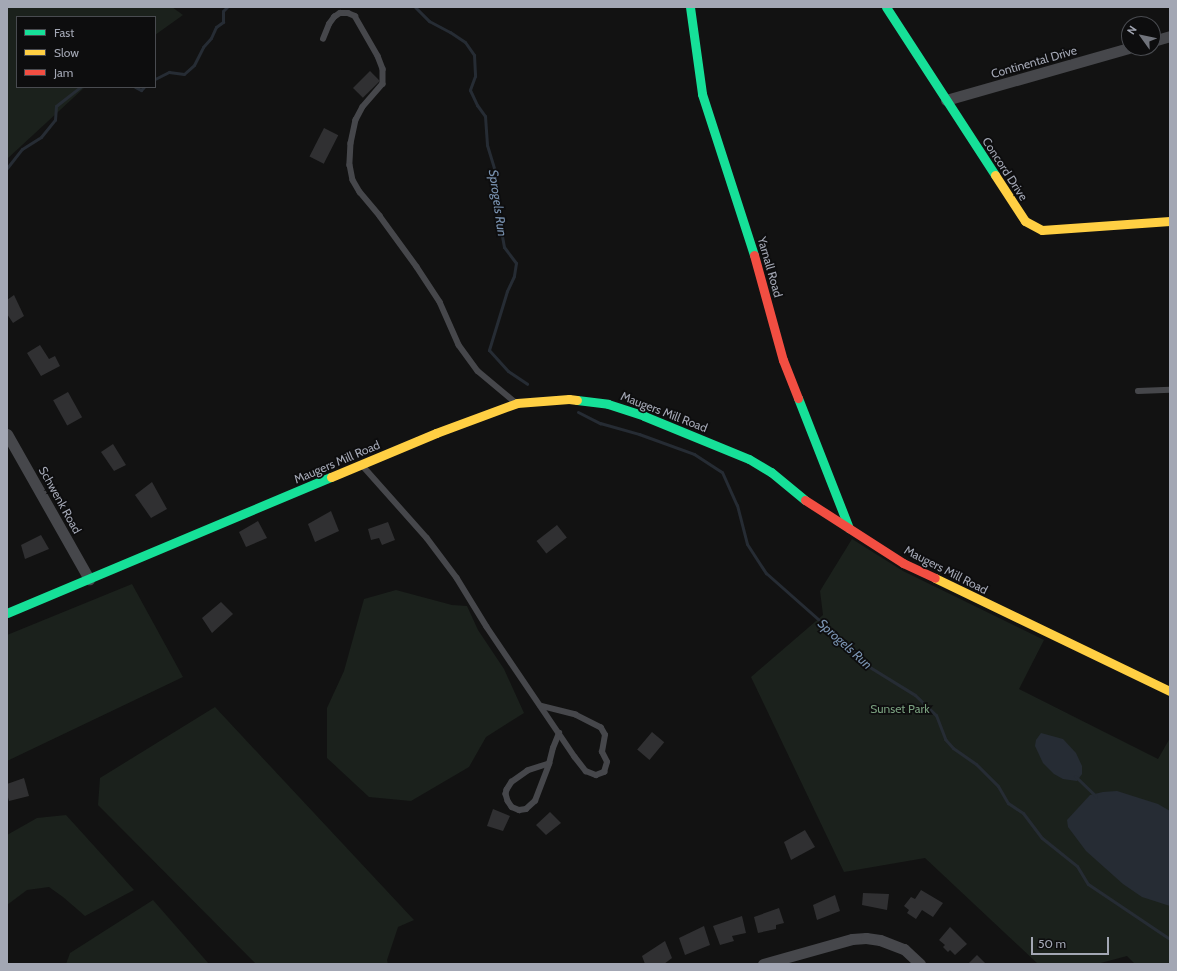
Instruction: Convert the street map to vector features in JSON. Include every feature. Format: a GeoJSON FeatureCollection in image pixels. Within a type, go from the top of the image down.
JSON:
{"type":"FeatureCollection","features":[{"type":"Feature","properties":{"kind":"street","name":"Yarnall Road"},"geometry":{"type":"LineString","coordinates":[[690,7],[702,94],[753,251],[783,360],[849,528]]}},
{"type":"Feature","properties":{"kind":"street","name":"Concord Drive"},"geometry":{"type":"LineString","coordinates":[[886,7],[1025,221],[1042,230],[1170,221]]}},
{"type":"Feature","properties":{"kind":"street","name":"Continental Drive"},"geometry":{"type":"LineString","coordinates":[[946,100],[1121,50]]}},
{"type":"Feature","properties":{"kind":"street","name":"Maugers Mill Road"},"geometry":{"type":"LineString","coordinates":[[7,613],[436,433],[517,403],[569,399],[608,404],[644,416],[749,459],[771,472],[812,506],[903,563],[1170,691]]}},
{"type":"Feature","properties":{"kind":"street","name":"Schwenk Road"},"geometry":{"type":"LineString","coordinates":[[7,434],[89,579]]}},
{"type":"Feature","properties":{"kind":"street"},"geometry":{"type":"LineString","coordinates":[[763,964],[852,939],[866,938],[880,940],[904,949],[920,964]]}},
{"type":"Feature","properties":{"kind":"lane"},"geometry":{"type":"LineString","coordinates":[[323,39],[328,24],[334,17],[340,14],[348,13],[355,16],[378,56],[383,69],[383,84],[363,107],[356,120],[350,150],[350,165],[353,180],[360,192],[396,237],[429,284],[440,302],[459,345],[478,372],[517,403]]}},
{"type":"Feature","properties":{"kind":"lane"},"geometry":{"type":"LineString","coordinates":[[1138,390],[1170,390]]}},
{"type":"Feature","properties":{"kind":"lane"},"geometry":{"type":"LineString","coordinates":[[361,465],[427,538],[457,578],[541,706],[559,733],[586,771],[596,775],[604,772],[607,762],[602,752],[605,735],[601,728],[576,715],[541,706]]}},
{"type":"Feature","properties":{"kind":"lane"},"geometry":{"type":"LineString","coordinates":[[548,764],[528,771],[512,782],[506,794],[512,807],[519,810],[526,809],[532,805],[548,764],[559,733]]}},
{"type":"Feature","properties":{"kind":"green space"},"geometry":{"type":"Polygon","coordinates":[[[7,7],[172,7],[183,15],[156,34],[156,16],[16,16],[16,88],[84,88],[7,159],[7,7]]]}},
{"type":"Feature","properties":{"kind":"green space","name":"Sunset Park"},"geometry":{"type":"Polygon","coordinates":[[[852,539],[903,571],[1044,640],[1019,689],[1158,759],[1170,738],[1170,964],[1135,964],[1127,956],[1097,964],[1038,964],[925,858],[844,872],[751,677],[823,615],[820,591],[852,539]]]}},
{"type":"Feature","properties":{"kind":"green space"},"geometry":{"type":"Polygon","coordinates":[[[132,584],[183,677],[7,761],[7,635],[132,584]]]}},
{"type":"Feature","properties":{"kind":"green space"},"geometry":{"type":"Polygon","coordinates":[[[396,590],[452,605],[467,606],[478,630],[504,669],[524,713],[486,737],[469,767],[411,801],[369,797],[327,758],[327,708],[344,671],[364,599],[396,590]]]}},
{"type":"Feature","properties":{"kind":"green space"},"geometry":{"type":"Polygon","coordinates":[[[215,707],[414,920],[398,927],[387,960],[388,964],[256,964],[98,805],[100,778],[215,707]]]}},
{"type":"Feature","properties":{"kind":"green space"},"geometry":{"type":"Polygon","coordinates":[[[66,815],[134,890],[85,916],[49,887],[27,890],[7,905],[7,835],[37,818],[66,815]]]}},
{"type":"Feature","properties":{"kind":"green space"},"geometry":{"type":"Polygon","coordinates":[[[153,900],[209,964],[66,964],[70,953],[153,900]]]}},
{"type":"Feature","properties":{"kind":"shaded area"},"geometry":{"type":"Polygon","coordinates":[[[1041,733],[1063,739],[1076,753],[1082,766],[1082,774],[1077,781],[1063,779],[1054,774],[1043,763],[1035,746],[1036,740],[1041,733]]]}},
{"type":"Feature","properties":{"kind":"shaded area"},"geometry":{"type":"Polygon","coordinates":[[[1117,791],[1158,804],[1170,811],[1170,906],[1142,897],[1123,884],[1086,851],[1068,827],[1067,820],[1090,795],[1117,791]]]}},
{"type":"Feature","properties":{"kind":"building"},"geometry":{"type":"Polygon","coordinates":[[[370,71],[380,81],[363,98],[353,88],[370,71]]]}},
{"type":"Feature","properties":{"kind":"building"},"geometry":{"type":"Polygon","coordinates":[[[324,128],[338,135],[324,164],[309,157],[324,128]]]}},
{"type":"Feature","properties":{"kind":"building"},"geometry":{"type":"Polygon","coordinates":[[[14,295],[24,316],[13,323],[7,314],[7,300],[14,295]]]}},
{"type":"Feature","properties":{"kind":"building"},"geometry":{"type":"Polygon","coordinates":[[[40,345],[49,359],[55,356],[60,366],[41,376],[27,353],[40,345]]]}},
{"type":"Feature","properties":{"kind":"building"},"geometry":{"type":"Polygon","coordinates":[[[68,392],[82,417],[67,426],[53,400],[68,392]]]}},
{"type":"Feature","properties":{"kind":"building"},"geometry":{"type":"Polygon","coordinates":[[[113,444],[126,465],[114,471],[101,452],[113,444]]]}},
{"type":"Feature","properties":{"kind":"building"},"geometry":{"type":"Polygon","coordinates":[[[152,482],[167,509],[151,518],[135,495],[152,482]]]}},
{"type":"Feature","properties":{"kind":"building"},"geometry":{"type":"Polygon","coordinates":[[[331,511],[339,531],[315,542],[308,524],[331,511]]]}},
{"type":"Feature","properties":{"kind":"building"},"geometry":{"type":"Polygon","coordinates":[[[258,521],[267,538],[246,547],[239,532],[258,521]]]}},
{"type":"Feature","properties":{"kind":"building"},"geometry":{"type":"Polygon","coordinates":[[[388,522],[395,540],[382,545],[379,538],[371,540],[368,529],[388,522]]]}},
{"type":"Feature","properties":{"kind":"building"},"geometry":{"type":"Polygon","coordinates":[[[557,525],[567,538],[546,554],[537,541],[557,525]]]}},
{"type":"Feature","properties":{"kind":"building"},"geometry":{"type":"Polygon","coordinates":[[[41,535],[49,549],[25,559],[21,545],[41,535]]]}},
{"type":"Feature","properties":{"kind":"building"},"geometry":{"type":"Polygon","coordinates":[[[221,602],[233,614],[212,633],[202,618],[221,602]]]}},
{"type":"Feature","properties":{"kind":"building"},"geometry":{"type":"Polygon","coordinates":[[[652,732],[664,742],[649,760],[637,750],[652,732]]]}},
{"type":"Feature","properties":{"kind":"building"},"geometry":{"type":"Polygon","coordinates":[[[24,778],[29,796],[9,801],[7,784],[24,778]]]}},
{"type":"Feature","properties":{"kind":"building"},"geometry":{"type":"Polygon","coordinates":[[[493,809],[510,816],[503,831],[487,826],[493,809]]]}},
{"type":"Feature","properties":{"kind":"building"},"geometry":{"type":"Polygon","coordinates":[[[550,812],[561,823],[546,835],[536,825],[550,812]]]}},
{"type":"Feature","properties":{"kind":"building"},"geometry":{"type":"Polygon","coordinates":[[[805,830],[815,847],[791,860],[784,842],[805,830]]]}},
{"type":"Feature","properties":{"kind":"building"},"geometry":{"type":"Polygon","coordinates":[[[921,890],[943,903],[933,917],[922,910],[916,919],[907,913],[909,910],[904,906],[911,897],[915,899],[921,890]]]}},
{"type":"Feature","properties":{"kind":"building"},"geometry":{"type":"Polygon","coordinates":[[[863,893],[889,894],[887,910],[862,905],[863,893]]]}},
{"type":"Feature","properties":{"kind":"building"},"geometry":{"type":"Polygon","coordinates":[[[835,895],[840,911],[817,920],[813,905],[835,895]]]}},
{"type":"Feature","properties":{"kind":"building"},"geometry":{"type":"Polygon","coordinates":[[[779,908],[784,923],[776,925],[776,929],[758,933],[754,917],[779,908]]]}},
{"type":"Feature","properties":{"kind":"building"},"geometry":{"type":"Polygon","coordinates":[[[742,916],[746,933],[732,936],[734,941],[720,945],[713,926],[742,916]]]}},
{"type":"Feature","properties":{"kind":"building"},"geometry":{"type":"Polygon","coordinates":[[[704,926],[710,945],[685,955],[679,938],[704,926]]]}},
{"type":"Feature","properties":{"kind":"building"},"geometry":{"type":"Polygon","coordinates":[[[950,927],[967,944],[955,955],[950,950],[948,952],[943,947],[945,945],[939,940],[950,927]]]}},
{"type":"Feature","properties":{"kind":"building"},"geometry":{"type":"Polygon","coordinates":[[[665,941],[672,958],[664,964],[645,964],[642,956],[665,941]]]}},
{"type":"Feature","properties":{"kind":"building"},"geometry":{"type":"Polygon","coordinates":[[[977,955],[986,964],[968,964],[977,955]]]}},
{"type":"Feature","properties":{"kind":"waterway"},"geometry":{"type":"LineString","coordinates":[[156,78],[169,72],[184,74],[194,65],[203,47],[211,38],[216,27],[223,22],[223,11],[227,7]]}},
{"type":"Feature","properties":{"kind":"waterway","name":"Sprogels Run"},"geometry":{"type":"LineString","coordinates":[[415,7],[429,21],[465,42],[474,55],[475,76],[470,90],[477,105],[485,116],[487,145],[495,171],[496,203],[504,247],[516,263],[514,276],[507,291],[489,350],[508,371],[527,384]]}},
{"type":"Feature","properties":{"kind":"waterway"},"geometry":{"type":"LineString","coordinates":[[7,168],[22,149],[41,137],[55,120],[56,106],[79,88]]}},
{"type":"Feature","properties":{"kind":"waterway"},"geometry":{"type":"LineString","coordinates":[[137,88],[141,90],[143,88]]}},
{"type":"Feature","properties":{"kind":"waterway","name":"Sprogels Run"},"geometry":{"type":"LineString","coordinates":[[578,412],[600,423],[639,434],[694,454],[722,472],[737,505],[747,544],[766,573],[862,658],[868,666],[915,695],[936,715],[945,739],[953,748],[976,764],[998,786],[1008,803],[1023,813],[1042,838],[1077,866],[1088,884],[1170,939]]}},
{"type":"Feature","properties":{"kind":"waterway"},"geometry":{"type":"LineString","coordinates":[[1075,776],[1096,796]]}},
{"type":"Feature","properties":{"kind":"traffic: fast"},"geometry":{"type":"LineString","coordinates":[[690,7],[702,94],[754,255]]}},
{"type":"Feature","properties":{"kind":"traffic: fast"},"geometry":{"type":"LineString","coordinates":[[886,7],[995,175]]}},
{"type":"Feature","properties":{"kind":"traffic: fast"},"geometry":{"type":"LineString","coordinates":[[798,398],[849,528]]}},
{"type":"Feature","properties":{"kind":"traffic: fast"},"geometry":{"type":"LineString","coordinates":[[577,400],[608,404],[644,416],[749,459],[771,472],[805,500]]}},
{"type":"Feature","properties":{"kind":"traffic: fast"},"geometry":{"type":"LineString","coordinates":[[7,613],[331,477]]}},
{"type":"Feature","properties":{"kind":"traffic: slow"},"geometry":{"type":"LineString","coordinates":[[995,175],[1025,221],[1042,230],[1170,221]]}},
{"type":"Feature","properties":{"kind":"traffic: slow"},"geometry":{"type":"LineString","coordinates":[[331,477],[436,433],[517,403],[569,399],[577,400]]}},
{"type":"Feature","properties":{"kind":"traffic: slow"},"geometry":{"type":"LineString","coordinates":[[935,578],[1170,691]]}},
{"type":"Feature","properties":{"kind":"traffic: jam"},"geometry":{"type":"LineString","coordinates":[[754,255],[783,360],[798,398]]}},
{"type":"Feature","properties":{"kind":"traffic: jam"},"geometry":{"type":"LineString","coordinates":[[805,500],[903,563],[935,578]]}}]}
